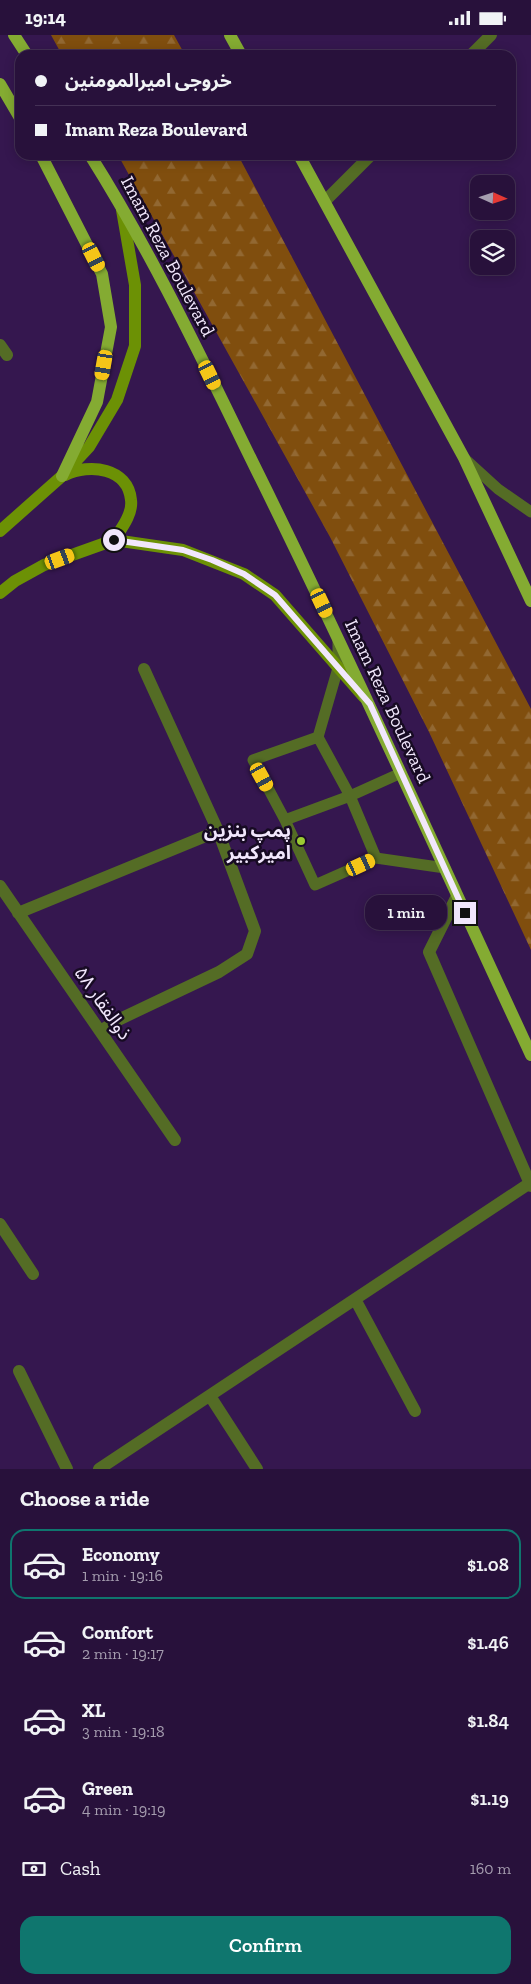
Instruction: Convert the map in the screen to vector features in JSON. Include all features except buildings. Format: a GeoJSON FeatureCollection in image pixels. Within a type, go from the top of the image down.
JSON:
{"type":"FeatureCollection","features":[{"type":"Feature","properties":{"kind":"main road"},"geometry":{"type":"LineString","coordinates":[[14,35],[24,50]]}},
{"type":"Feature","properties":{"kind":"main road"},"geometry":{"type":"LineString","coordinates":[[230,35],[238,50]]}},
{"type":"Feature","properties":{"kind":"main road"},"geometry":{"type":"LineString","coordinates":[[0,84],[15,110]]}},
{"type":"Feature","properties":{"kind":"main road"},"geometry":{"type":"LineString","coordinates":[[44,160],[102,274],[111,327],[97,402],[62,476]]}},
{"type":"Feature","properties":{"kind":"main road","name":"Imam Reza Boulevard"},"geometry":{"type":"LineString","coordinates":[[93,160],[121,205],[175,305],[338,637],[531,1055]]}},
{"type":"Feature","properties":{"kind":"main road"},"geometry":{"type":"LineString","coordinates":[[302,160],[326,200],[464,458],[531,601]]}},
{"type":"Feature","properties":{"kind":"main road"},"geometry":{"type":"LineString","coordinates":[[0,531],[62,476],[90,447],[117,399],[135,347],[135,285],[121,205]]}},
{"type":"Feature","properties":{"kind":"main road"},"geometry":{"type":"LineString","coordinates":[[62,476],[73,471],[99,469],[113,473],[125,483],[132,501],[130,513],[114,540]]}},
{"type":"Feature","properties":{"kind":"main road"},"geometry":{"type":"LineString","coordinates":[[0,593],[15,581],[44,565],[114,540],[183,550],[244,574],[275,595],[370,704]]}},
{"type":"Feature","properties":{"kind":"street"},"geometry":{"type":"LineString","coordinates":[[476,50],[492,35]]}},
{"type":"Feature","properties":{"kind":"street"},"geometry":{"type":"LineString","coordinates":[[326,200],[366,160]]}},
{"type":"Feature","properties":{"kind":"street"},"geometry":{"type":"LineString","coordinates":[[100,1031],[219,972],[247,954],[255,931],[218,831],[144,669]]}},
{"type":"Feature","properties":{"kind":"street"},"geometry":{"type":"LineString","coordinates":[[18,913],[218,831]]}},
{"type":"Feature","properties":{"kind":"street","name":"ذوالفقار ۵۸"},"geometry":{"type":"LineString","coordinates":[[0,886],[175,1140]]}},
{"type":"Feature","properties":{"kind":"street"},"geometry":{"type":"LineString","coordinates":[[99,1469],[530,1185],[429,952],[457,896]]}},
{"type":"Feature","properties":{"kind":"street"},"geometry":{"type":"LineString","coordinates":[[0,1224],[33,1273]]}},
{"type":"Feature","properties":{"kind":"street"},"geometry":{"type":"LineString","coordinates":[[355,1299],[415,1411]]}},
{"type":"Feature","properties":{"kind":"street"},"geometry":{"type":"LineString","coordinates":[[19,1371],[67,1469]]}},
{"type":"Feature","properties":{"kind":"street"},"geometry":{"type":"LineString","coordinates":[[210,1396],[257,1469]]}},
{"type":"Feature","properties":{"kind":"lane"},"geometry":{"type":"LineString","coordinates":[[464,458],[498,489],[531,512]]}},
{"type":"Feature","properties":{"kind":"lane"},"geometry":{"type":"LineString","coordinates":[[338,637],[338,668],[318,737],[350,796],[376,857]]}},
{"type":"Feature","properties":{"kind":"lane"},"geometry":{"type":"LineString","coordinates":[[318,737],[253,760],[285,820],[315,885],[376,857],[445,868]]}},
{"type":"Feature","properties":{"kind":"lane"},"geometry":{"type":"LineString","coordinates":[[285,820],[350,796],[401,773]]}},
{"type":"Feature","properties":{"kind":"green space"},"geometry":{"type":"Polygon","coordinates":[[[51,35],[174,35],[182,50],[59,50],[51,35]]]}},
{"type":"Feature","properties":{"kind":"green space"},"geometry":{"type":"Polygon","coordinates":[[[121,160],[241,160],[531,709],[531,950],[429,732],[330,537],[121,160]]]}},
{"type":"Feature","properties":{"kind":"place","name":"پمپ بنزین امیرکبیر"},"geometry":{"type":"Point","coordinates":[301,841]}},
{"type":"Feature","properties":{"kind":"route"},"geometry":{"type":"LineString","coordinates":[[114,540],[183,550],[244,574],[275,595],[370,704],[465,913]]}}]}
